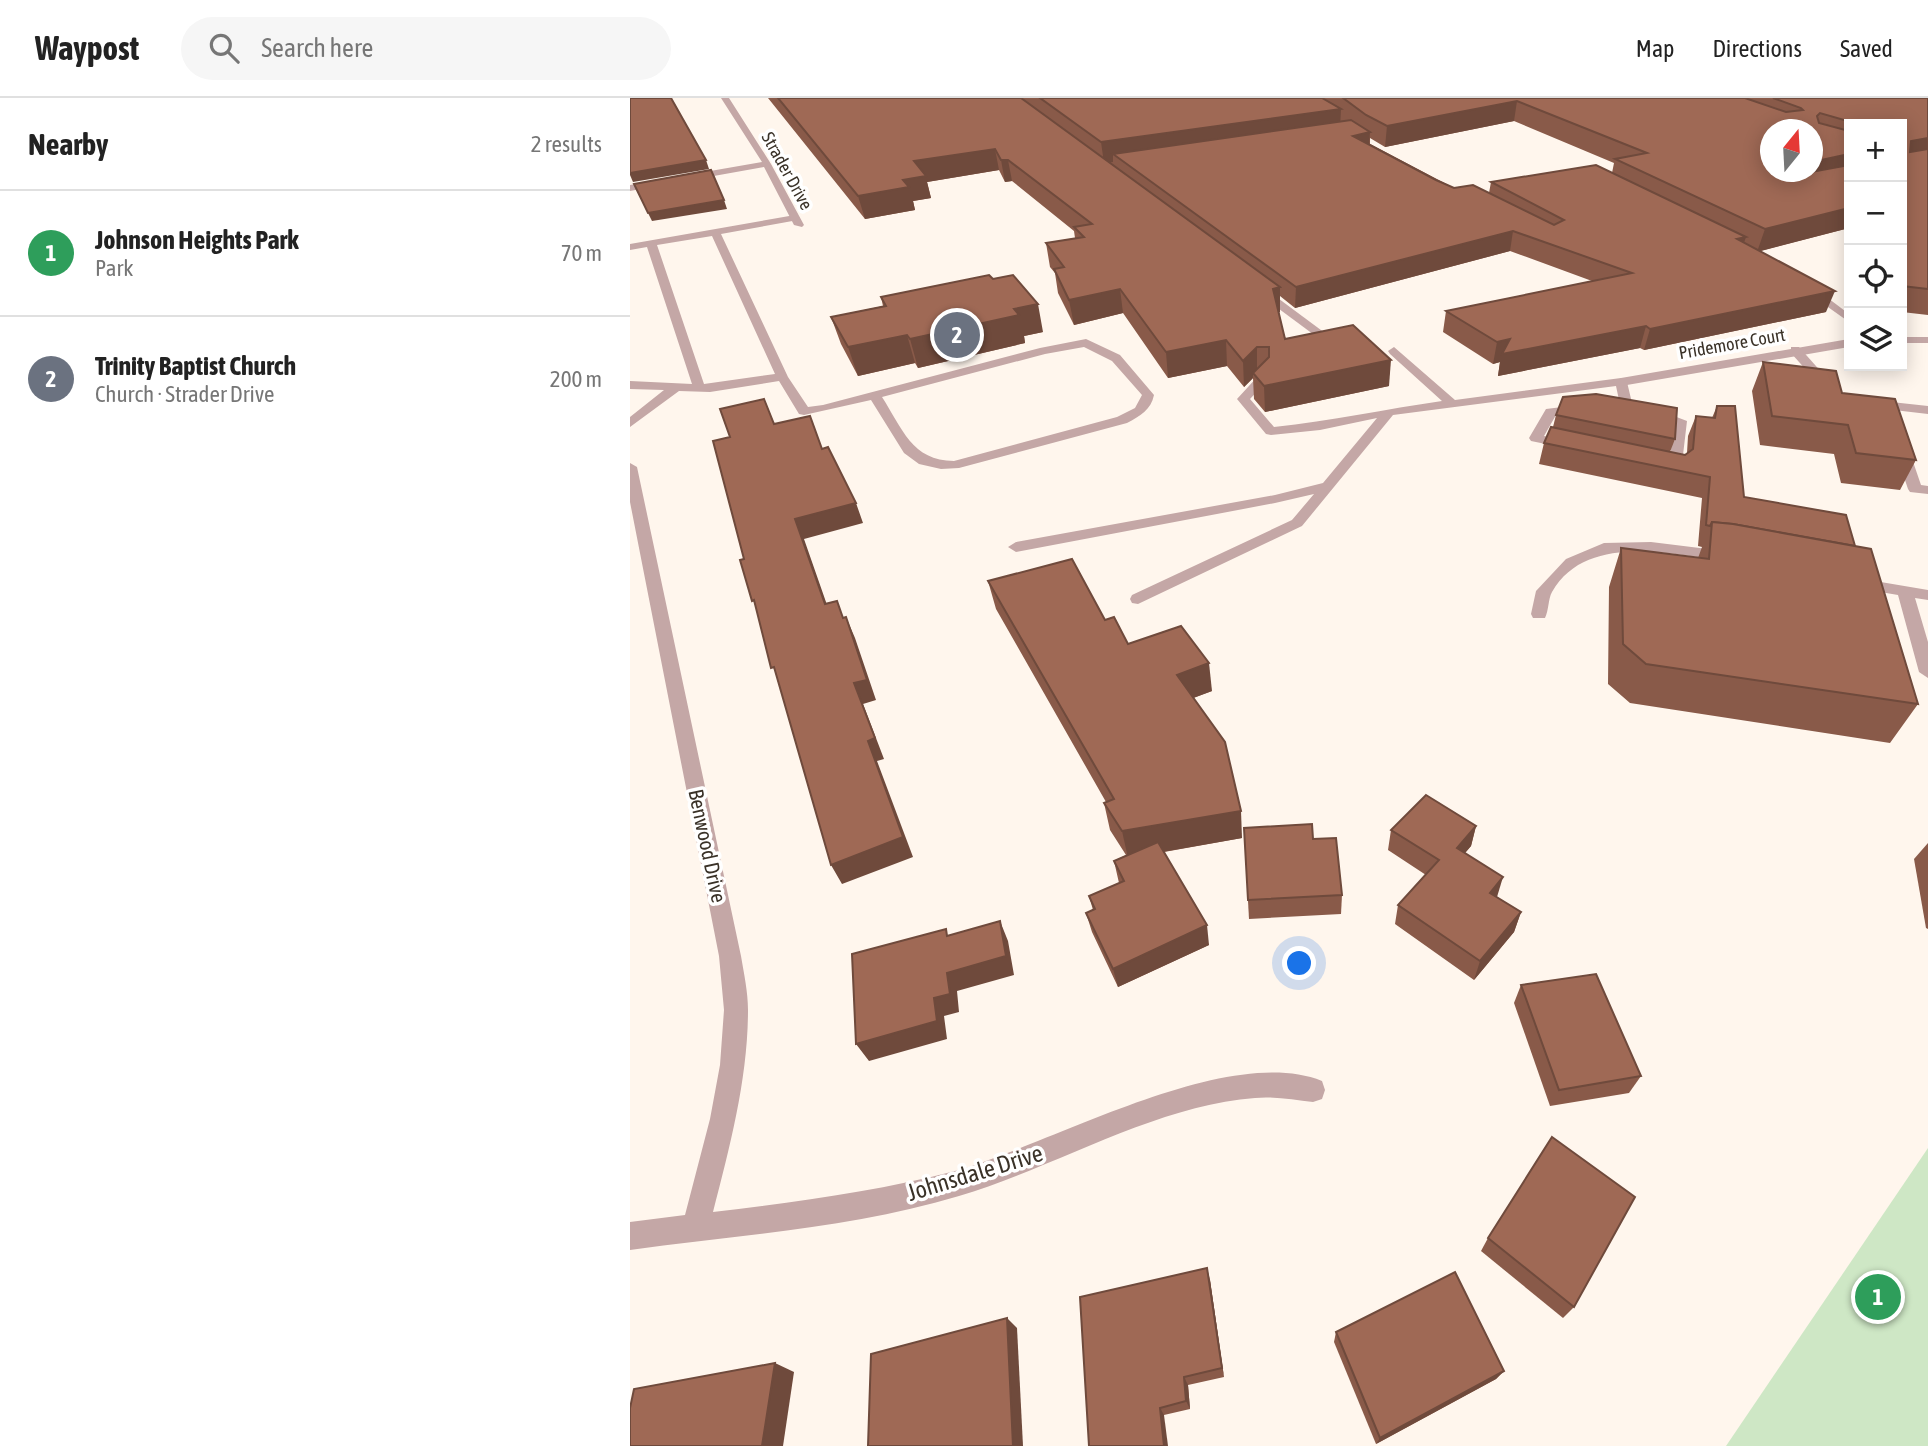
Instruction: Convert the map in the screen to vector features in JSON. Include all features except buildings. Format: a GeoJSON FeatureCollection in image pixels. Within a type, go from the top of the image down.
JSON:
{"type":"FeatureCollection","features":[{"type":"Feature","properties":{"kind":"street","name":"Strader Drive"},"geometry":{"type":"LineString","coordinates":[[715,232],[797,221],[768,164],[725,98]]}},
{"type":"Feature","properties":{"kind":"street"},"geometry":{"type":"LineString","coordinates":[[630,188],[768,164]]}},
{"type":"Feature","properties":{"kind":"street"},"geometry":{"type":"LineString","coordinates":[[630,247],[715,232],[782,377],[804,411],[875,396],[1044,351],[1086,344],[1102,349],[1116,358],[1148,394],[1147,403],[1139,412],[1122,420],[954,465],[925,461],[909,450],[875,396]]}},
{"type":"Feature","properties":{"kind":"street"},"geometry":{"type":"LineString","coordinates":[[651,243],[699,387]]}},
{"type":"Feature","properties":{"kind":"street"},"geometry":{"type":"LineString","coordinates":[[1250,282],[1325,338]]}},
{"type":"Feature","properties":{"kind":"street"},"geometry":{"type":"LineString","coordinates":[[1800,283],[1844,315]]}},
{"type":"Feature","properties":{"kind":"street"},"geometry":{"type":"LineString","coordinates":[[1907,340],[1928,340]]}},
{"type":"Feature","properties":{"kind":"street","name":"Pridemore Court"},"geometry":{"type":"LineString","coordinates":[[1263,378],[1243,398],[1271,431],[1320,426],[1389,412],[1621,382],[1844,343]]}},
{"type":"Feature","properties":{"kind":"street"},"geometry":{"type":"LineString","coordinates":[[1394,351],[1452,404]]}},
{"type":"Feature","properties":{"kind":"street"},"geometry":{"type":"LineString","coordinates":[[1795,351],[1840,400]]}},
{"type":"Feature","properties":{"kind":"street"},"geometry":{"type":"LineString","coordinates":[[630,385],[743,385],[782,377]]}},
{"type":"Feature","properties":{"kind":"street"},"geometry":{"type":"LineString","coordinates":[[1621,382],[1626,403]]}},
{"type":"Feature","properties":{"kind":"street"},"geometry":{"type":"LineString","coordinates":[[630,423],[678,385]]}},
{"type":"Feature","properties":{"kind":"street"},"geometry":{"type":"LineString","coordinates":[[1587,449],[1536,438],[1551,412],[1626,403],[1680,421],[1676,468],[1651,463]]}},
{"type":"Feature","properties":{"kind":"street"},"geometry":{"type":"LineString","coordinates":[[1864,403],[1890,412],[1928,410]]}},
{"type":"Feature","properties":{"kind":"street"},"geometry":{"type":"LineString","coordinates":[[1138,599],[1297,523],[1389,412]]}},
{"type":"Feature","properties":{"kind":"street"},"geometry":{"type":"LineString","coordinates":[[1899,441],[1915,489],[1928,490]]}},
{"type":"Feature","properties":{"kind":"street","name":"Benwood Drive"},"geometry":{"type":"LineString","coordinates":[[630,467],[730,956],[736,1008],[732,1062],[721,1129],[696,1226]]}},
{"type":"Feature","properties":{"kind":"street"},"geometry":{"type":"LineString","coordinates":[[1016,547],[1275,499],[1327,485]]}},
{"type":"Feature","properties":{"kind":"street"},"geometry":{"type":"LineString","coordinates":[[1539,614],[1545,591],[1571,562],[1604,548],[1651,547],[1741,558]]}},
{"type":"Feature","properties":{"kind":"street"},"geometry":{"type":"LineString","coordinates":[[1841,579],[1928,595]]}},
{"type":"Feature","properties":{"kind":"street"},"geometry":{"type":"LineString","coordinates":[[1905,592],[1928,672]]}},
{"type":"Feature","properties":{"kind":"street","name":"Johnsdale Drive"},"geometry":{"type":"LineString","coordinates":[[630,1236],[850,1207],[957,1183],[1030,1159],[1114,1123],[1188,1099],[1247,1086],[1313,1090]]}},
{"type":"Feature","properties":{"kind":"green space"},"geometry":{"type":"Polygon","coordinates":[[[1928,1148],[1928,1446],[1726,1446],[1928,1148]]]}},
{"type":"Feature","properties":{"kind":"place","name":"Trinity Baptist Church"},"geometry":{"type":"Point","coordinates":[957,335]}},
{"type":"Feature","properties":{"kind":"place","name":"Johnson Heights Park"},"geometry":{"type":"Point","coordinates":[1878,1297]}}]}
